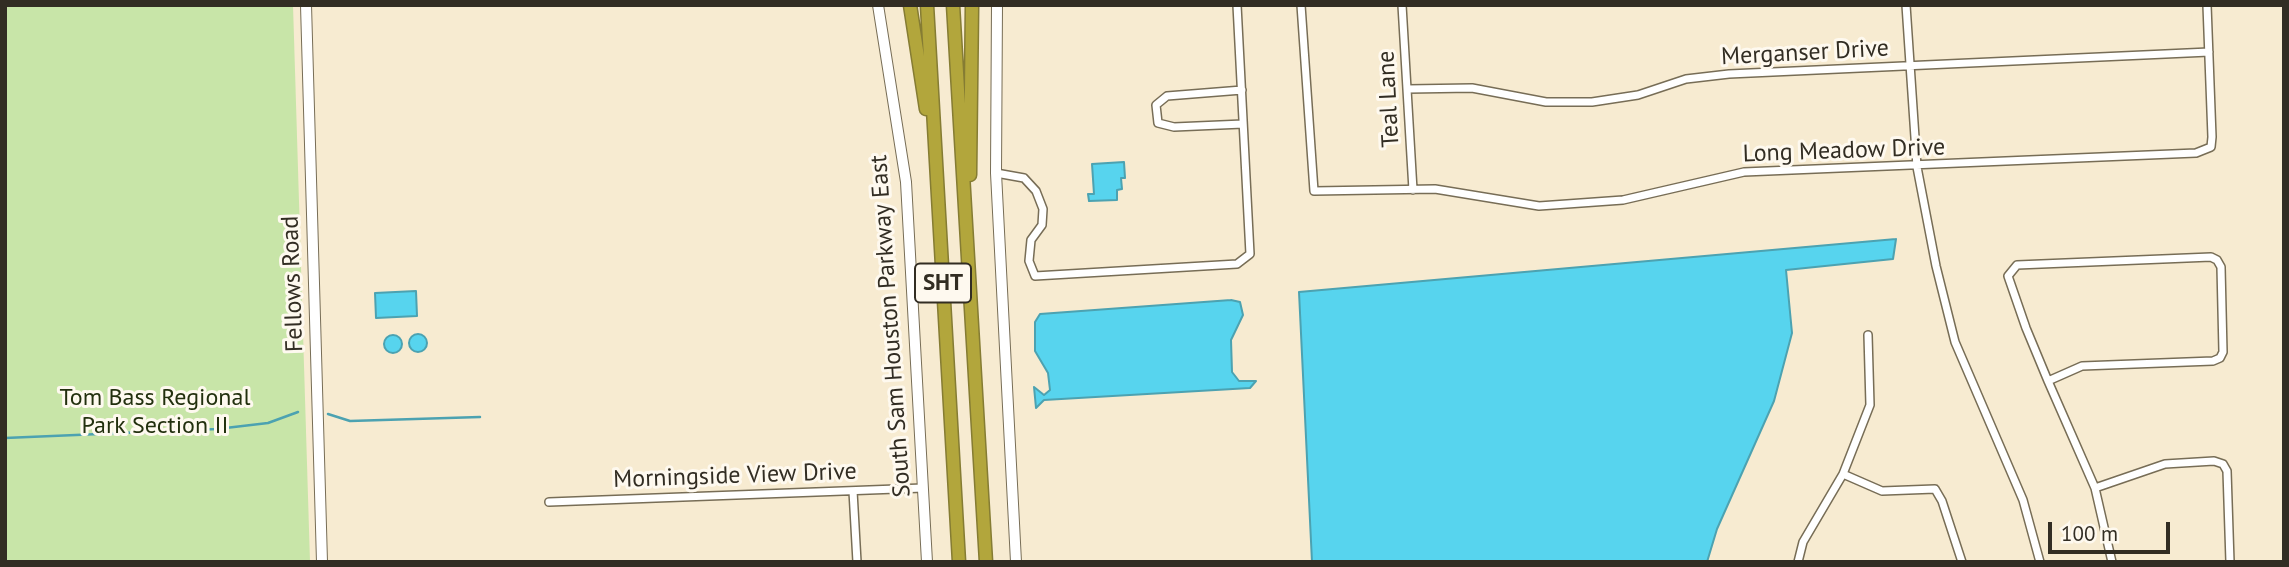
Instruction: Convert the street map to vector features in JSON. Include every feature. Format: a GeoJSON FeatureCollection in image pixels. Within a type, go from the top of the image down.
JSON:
{"type":"FeatureCollection","features":[{"type":"Feature","properties":{"kind":"highway"},"geometry":{"type":"LineString","coordinates":[[910,5],[936,171]]}},
{"type":"Feature","properties":{"kind":"highway","name":"SHT"},"geometry":{"type":"LineString","coordinates":[[927,5],[959,562]]}},
{"type":"Feature","properties":{"kind":"highway","name":"SHT"},"geometry":{"type":"LineString","coordinates":[[953,5],[986,562]]}},
{"type":"Feature","properties":{"kind":"highway"},"geometry":{"type":"LineString","coordinates":[[968,266],[972,5]]}},
{"type":"Feature","properties":{"kind":"main road","name":"Fellows Road"},"geometry":{"type":"LineString","coordinates":[[306,5],[322,562]]}},
{"type":"Feature","properties":{"kind":"main road","name":"South Sam Houston Parkway East"},"geometry":{"type":"LineString","coordinates":[[878,5],[906,183],[927,562]]}},
{"type":"Feature","properties":{"kind":"main road"},"geometry":{"type":"LineString","coordinates":[[997,5],[996,173],[1016,562]]}},
{"type":"Feature","properties":{"kind":"street"},"geometry":{"type":"LineString","coordinates":[[996,173],[1024,178],[1036,191],[1044,209],[1042,225],[1031,240],[1029,261],[1035,276],[1237,264],[1250,254],[1237,5]]}},
{"type":"Feature","properties":{"kind":"street","name":"Long Meadow Drive"},"geometry":{"type":"LineString","coordinates":[[1301,5],[1314,191],[1435,189],[1539,206],[1623,200],[1744,172],[1917,167],[2196,153],[2211,147],[2208,52]]}},
{"type":"Feature","properties":{"kind":"street","name":"Teal Lane"},"geometry":{"type":"LineString","coordinates":[[1402,5],[1413,190]]}},
{"type":"Feature","properties":{"kind":"street"},"geometry":{"type":"LineString","coordinates":[[1906,5],[1917,167],[1936,266],[1955,342],[2023,500],[2040,562]]}},
{"type":"Feature","properties":{"kind":"street"},"geometry":{"type":"LineString","coordinates":[[2207,5],[2208,52]]}},
{"type":"Feature","properties":{"kind":"street","name":"Merganser Drive"},"geometry":{"type":"LineString","coordinates":[[1408,89],[1472,88],[1545,102],[1592,102],[1638,95],[1686,79],[1720,75],[2208,52]]}},
{"type":"Feature","properties":{"kind":"street"},"geometry":{"type":"LineString","coordinates":[[1242,90],[1167,96],[1156,105],[1158,123],[1174,127],[1243,124]]}},
{"type":"Feature","properties":{"kind":"street"},"geometry":{"type":"LineString","coordinates":[[2049,381],[2082,366],[2214,361],[2220,358],[2223,352],[2221,267],[2217,260],[2211,257],[2017,265],[2008,276],[2049,381],[2095,488],[2112,562]]}},
{"type":"Feature","properties":{"kind":"street"},"geometry":{"type":"LineString","coordinates":[[1798,562],[1803,542],[1843,474],[1870,405],[1868,335]]}},
{"type":"Feature","properties":{"kind":"street"},"geometry":{"type":"LineString","coordinates":[[2095,488],[2165,464],[2214,461],[2223,464],[2227,471],[2230,562]]}},
{"type":"Feature","properties":{"kind":"street"},"geometry":{"type":"LineString","coordinates":[[1843,474],[1882,491],[1935,489],[1942,501],[1962,562]]}},
{"type":"Feature","properties":{"kind":"street","name":"Morningside View Drive"},"geometry":{"type":"LineString","coordinates":[[549,502],[923,488]]}},
{"type":"Feature","properties":{"kind":"street"},"geometry":{"type":"LineString","coordinates":[[853,491],[857,562]]}},
{"type":"Feature","properties":{"kind":"green space","name":"Tom Bass Regional Park Section II"},"geometry":{"type":"Polygon","coordinates":[[[5,5],[293,5],[310,562],[5,562],[5,5]]]}},
{"type":"Feature","properties":{"kind":"water"},"geometry":{"type":"Polygon","coordinates":[[[1124,162],[1125,178],[1121,178],[1122,189],[1117,190],[1117,200],[1089,201],[1088,194],[1094,194],[1092,164],[1124,162]]]}},
{"type":"Feature","properties":{"kind":"water"},"geometry":{"type":"Polygon","coordinates":[[[1896,239],[1893,259],[1786,270],[1792,333],[1774,401],[1717,529],[1707,562],[1312,562],[1299,292],[1896,239]]]}},
{"type":"Feature","properties":{"kind":"water"},"geometry":{"type":"Polygon","coordinates":[[[416,291],[417,316],[376,318],[375,293],[416,291]]]}},
{"type":"Feature","properties":{"kind":"water"},"geometry":{"type":"Polygon","coordinates":[[[1231,300],[1240,302],[1243,315],[1231,340],[1232,372],[1239,381],[1256,381],[1250,388],[1044,400],[1036,408],[1034,387],[1044,395],[1050,390],[1048,373],[1035,351],[1035,322],[1040,314],[1231,300]]]}},
{"type":"Feature","properties":{"kind":"water"},"geometry":{"type":"Polygon","coordinates":[[[418,334],[424,337],[427,343],[424,349],[418,352],[412,349],[409,343],[412,337],[418,334]]]}},
{"type":"Feature","properties":{"kind":"water"},"geometry":{"type":"Polygon","coordinates":[[[389,335],[397,335],[402,344],[400,351],[389,353],[384,348],[384,340],[389,335]]]}},
{"type":"Feature","properties":{"kind":"waterway"},"geometry":{"type":"LineString","coordinates":[[5,438],[217,429],[268,423],[298,412]]}},
{"type":"Feature","properties":{"kind":"waterway"},"geometry":{"type":"LineString","coordinates":[[328,414],[350,421],[480,417]]}}]}
